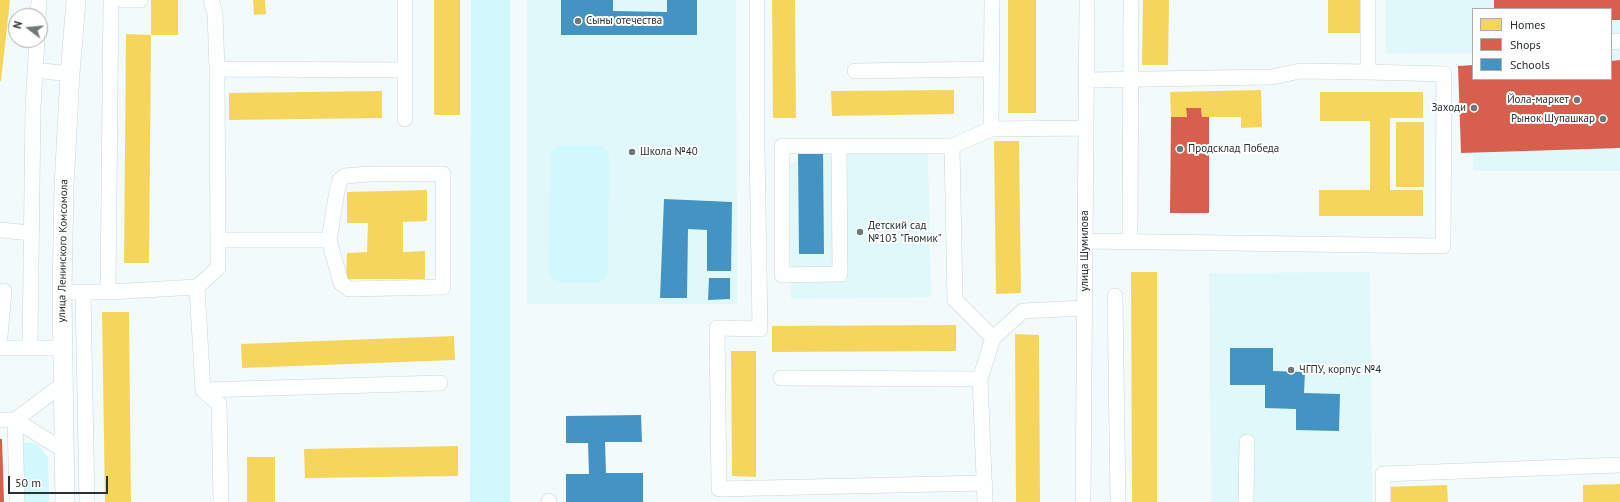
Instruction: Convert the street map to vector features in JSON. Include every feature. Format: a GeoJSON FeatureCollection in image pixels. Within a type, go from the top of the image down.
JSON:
{"type":"FeatureCollection","features":[{"type":"Feature","properties":{"kind":"main road","name":"улица Ленинского Комсомола"},"geometry":{"type":"LineString","coordinates":[[65,502],[62,348],[64,186],[70,74],[76,0]]}},
{"type":"Feature","properties":{"kind":"street"},"geometry":{"type":"LineString","coordinates":[[108,292],[111,0]]}},
{"type":"Feature","properties":{"kind":"street"},"geometry":{"type":"LineString","coordinates":[[123,0],[140,0]]}},
{"type":"Feature","properties":{"kind":"street"},"geometry":{"type":"LineString","coordinates":[[62,292],[108,292],[198,287],[218,268],[217,69],[215,12],[211,0]]}},
{"type":"Feature","properties":{"kind":"street"},"geometry":{"type":"LineString","coordinates":[[404,119],[405,0]]}},
{"type":"Feature","properties":{"kind":"street"},"geometry":{"type":"LineString","coordinates":[[757,0],[757,146],[760,329],[717,328],[719,489],[985,483]]}},
{"type":"Feature","properties":{"kind":"street"},"geometry":{"type":"LineString","coordinates":[[991,128],[992,0]]}},
{"type":"Feature","properties":{"kind":"street","name":"улица Шумилова"},"geometry":{"type":"LineString","coordinates":[[1083,502],[1087,0]]}},
{"type":"Feature","properties":{"kind":"street"},"geometry":{"type":"LineString","coordinates":[[1130,241],[1131,0]]}},
{"type":"Feature","properties":{"kind":"street"},"geometry":{"type":"LineString","coordinates":[[1368,0],[1368,72]]}},
{"type":"Feature","properties":{"kind":"street"},"geometry":{"type":"LineString","coordinates":[[30,348],[31,233],[36,48]]}},
{"type":"Feature","properties":{"kind":"street"},"geometry":{"type":"LineString","coordinates":[[217,69],[405,70]]}},
{"type":"Feature","properties":{"kind":"street"},"geometry":{"type":"LineString","coordinates":[[855,71],[991,69]]}},
{"type":"Feature","properties":{"kind":"street"},"geometry":{"type":"LineString","coordinates":[[35,70],[70,74]]}},
{"type":"Feature","properties":{"kind":"street"},"geometry":{"type":"LineString","coordinates":[[1085,241],[1443,246],[1444,74],[1300,71],[1272,77],[1087,80]]}},
{"type":"Feature","properties":{"kind":"street"},"geometry":{"type":"LineString","coordinates":[[757,146],[952,146],[991,128],[1086,128]]}},
{"type":"Feature","properties":{"kind":"street"},"geometry":{"type":"LineString","coordinates":[[782,146],[782,274],[840,274],[839,146]]}},
{"type":"Feature","properties":{"kind":"street"},"geometry":{"type":"LineString","coordinates":[[952,146],[955,300],[993,338]]}},
{"type":"Feature","properties":{"kind":"street"},"geometry":{"type":"LineString","coordinates":[[369,174],[443,174],[443,287],[350,289],[341,283],[329,240],[337,191],[340,180],[345,176],[369,174]]}},
{"type":"Feature","properties":{"kind":"street"},"geometry":{"type":"LineString","coordinates":[[0,230],[31,233]]}},
{"type":"Feature","properties":{"kind":"street"},"geometry":{"type":"LineString","coordinates":[[218,240],[329,240]]}},
{"type":"Feature","properties":{"kind":"street"},"geometry":{"type":"LineString","coordinates":[[198,287],[203,390],[219,404],[221,502]]}},
{"type":"Feature","properties":{"kind":"street"},"geometry":{"type":"LineString","coordinates":[[0,336],[4,291]]}},
{"type":"Feature","properties":{"kind":"street"},"geometry":{"type":"LineString","coordinates":[[83,292],[87,502]]}},
{"type":"Feature","properties":{"kind":"street"},"geometry":{"type":"LineString","coordinates":[[1115,296],[1118,502]]}},
{"type":"Feature","properties":{"kind":"street"},"geometry":{"type":"LineString","coordinates":[[985,502],[980,379],[993,338],[1022,311],[1085,308]]}},
{"type":"Feature","properties":{"kind":"street"},"geometry":{"type":"LineString","coordinates":[[0,348],[62,348]]}},
{"type":"Feature","properties":{"kind":"street"},"geometry":{"type":"LineString","coordinates":[[781,378],[980,379]]}},
{"type":"Feature","properties":{"kind":"street"},"geometry":{"type":"LineString","coordinates":[[203,390],[440,383]]}},
{"type":"Feature","properties":{"kind":"street"},"geometry":{"type":"LineString","coordinates":[[7,420],[63,384]]}},
{"type":"Feature","properties":{"kind":"street"},"geometry":{"type":"LineString","coordinates":[[7,420],[65,451]]}},
{"type":"Feature","properties":{"kind":"street"},"geometry":{"type":"LineString","coordinates":[[7,420],[17,502]]}},
{"type":"Feature","properties":{"kind":"street"},"geometry":{"type":"LineString","coordinates":[[1246,502],[1247,442]]}},
{"type":"Feature","properties":{"kind":"street"},"geometry":{"type":"LineString","coordinates":[[1383,502],[1383,474],[1620,465]]}},
{"type":"Feature","properties":{"kind":"shaded area"},"geometry":{"type":"Polygon","coordinates":[[[471,0],[510,0],[510,502],[470,502],[471,0]]]}},
{"type":"Feature","properties":{"kind":"shaded area","name":"Школа №40"},"geometry":{"type":"Polygon","coordinates":[[[527,0],[736,0],[737,304],[527,304],[527,0]]]}},
{"type":"Feature","properties":{"kind":"shaded area"},"geometry":{"type":"Polygon","coordinates":[[[1386,0],[1620,0],[1620,171],[1473,171],[1473,80],[1612,80],[1612,8],[1472,8],[1472,53],[1386,54],[1386,0]]]}},
{"type":"Feature","properties":{"kind":"shaded area"},"geometry":{"type":"Polygon","coordinates":[[[598,145],[607,151],[609,156],[608,272],[606,278],[597,283],[561,283],[555,281],[549,272],[551,156],[553,150],[557,146],[598,145]]]}},
{"type":"Feature","properties":{"kind":"shaded area","name":"Детский сад №103 \"Гномик\""},"geometry":{"type":"Polygon","coordinates":[[[814,151],[928,154],[931,297],[791,299],[789,166],[814,151]]]}},
{"type":"Feature","properties":{"kind":"shaded area","name":"ЧГПУ, корпус №4"},"geometry":{"type":"Polygon","coordinates":[[[1370,272],[1372,502],[1211,502],[1209,273],[1370,272]]]}},
{"type":"Feature","properties":{"kind":"shaded area"},"geometry":{"type":"Polygon","coordinates":[[[22,442],[37,444],[48,457],[49,502],[23,502],[22,442]]]}},
{"type":"Feature","properties":{"kind":"building: Homes"},"geometry":{"type":"Polygon","coordinates":[[[0,0],[10,0],[8,8],[0,81],[0,0]]]}},
{"type":"Feature","properties":{"kind":"building: Homes"},"geometry":{"type":"Polygon","coordinates":[[[151,0],[178,0],[178,35],[151,35],[151,0]]]}},
{"type":"Feature","properties":{"kind":"building: Homes"},"geometry":{"type":"Polygon","coordinates":[[[253,0],[265,0],[266,14],[254,15],[253,0]]]}},
{"type":"Feature","properties":{"kind":"building: Homes"},"geometry":{"type":"Polygon","coordinates":[[[434,0],[460,0],[460,115],[434,115],[434,0]]]}},
{"type":"Feature","properties":{"kind":"building: Homes"},"geometry":{"type":"Polygon","coordinates":[[[772,0],[795,0],[796,118],[773,118],[772,0]]]}},
{"type":"Feature","properties":{"kind":"building: Homes"},"geometry":{"type":"Polygon","coordinates":[[[1008,0],[1036,0],[1036,113],[1008,113],[1008,0]]]}},
{"type":"Feature","properties":{"kind":"building: Homes"},"geometry":{"type":"Polygon","coordinates":[[[1143,0],[1169,0],[1168,65],[1142,65],[1143,0]]]}},
{"type":"Feature","properties":{"kind":"building: Homes"},"geometry":{"type":"Polygon","coordinates":[[[1328,0],[1360,0],[1360,33],[1328,33],[1328,0]]]}},
{"type":"Feature","properties":{"kind":"building: Homes"},"geometry":{"type":"Polygon","coordinates":[[[126,34],[151,35],[149,263],[124,263],[126,34]]]}},
{"type":"Feature","properties":{"kind":"building: Homes"},"geometry":{"type":"Polygon","coordinates":[[[954,90],[954,114],[832,116],[831,91],[954,90]]]}},
{"type":"Feature","properties":{"kind":"building: Homes"},"geometry":{"type":"Polygon","coordinates":[[[1261,90],[1262,127],[1241,128],[1241,117],[1202,117],[1201,108],[1186,108],[1187,117],[1171,117],[1170,92],[1261,90]]]}},
{"type":"Feature","properties":{"kind":"building: Homes"},"geometry":{"type":"Polygon","coordinates":[[[382,91],[382,118],[229,120],[229,93],[382,91]]]}},
{"type":"Feature","properties":{"kind":"building: Homes"},"geometry":{"type":"Polygon","coordinates":[[[1320,92],[1423,92],[1423,118],[1390,118],[1390,190],[1423,190],[1423,216],[1319,216],[1319,190],[1370,190],[1370,121],[1320,121],[1320,92]]]}},
{"type":"Feature","properties":{"kind":"building: Homes"},"geometry":{"type":"Polygon","coordinates":[[[1396,122],[1424,122],[1424,187],[1396,187],[1396,122]]]}},
{"type":"Feature","properties":{"kind":"building: Homes"},"geometry":{"type":"Polygon","coordinates":[[[994,141],[1019,141],[1021,293],[996,294],[994,141]]]}},
{"type":"Feature","properties":{"kind":"building: Homes"},"geometry":{"type":"Polygon","coordinates":[[[427,190],[427,221],[403,222],[403,252],[425,251],[425,279],[346,279],[347,253],[367,252],[368,223],[347,223],[347,192],[427,190]]]}},
{"type":"Feature","properties":{"kind":"building: Homes"},"geometry":{"type":"Polygon","coordinates":[[[1131,272],[1157,272],[1157,502],[1132,502],[1131,272]]]}},
{"type":"Feature","properties":{"kind":"building: Homes"},"geometry":{"type":"Polygon","coordinates":[[[102,312],[129,312],[131,502],[105,502],[102,312]]]}},
{"type":"Feature","properties":{"kind":"building: Homes"},"geometry":{"type":"Polygon","coordinates":[[[956,325],[956,351],[772,352],[772,326],[956,325]]]}},
{"type":"Feature","properties":{"kind":"building: Homes"},"geometry":{"type":"Polygon","coordinates":[[[1015,334],[1039,335],[1040,502],[1016,502],[1015,334]]]}},
{"type":"Feature","properties":{"kind":"building: Homes"},"geometry":{"type":"Polygon","coordinates":[[[454,336],[455,360],[242,368],[241,344],[454,336]]]}},
{"type":"Feature","properties":{"kind":"building: Homes"},"geometry":{"type":"Polygon","coordinates":[[[731,351],[756,351],[756,477],[732,476],[731,351]]]}},
{"type":"Feature","properties":{"kind":"building: Homes"},"geometry":{"type":"Polygon","coordinates":[[[458,446],[458,476],[305,478],[304,449],[458,446]]]}},
{"type":"Feature","properties":{"kind":"building: Homes"},"geometry":{"type":"Polygon","coordinates":[[[247,457],[275,457],[275,502],[247,502],[247,457]]]}},
{"type":"Feature","properties":{"kind":"building: Homes"},"geometry":{"type":"Polygon","coordinates":[[[1620,484],[1620,502],[1583,502],[1583,485],[1620,484]]]}},
{"type":"Feature","properties":{"kind":"building: Homes"},"geometry":{"type":"Polygon","coordinates":[[[1447,485],[1448,502],[1386,502],[1385,487],[1447,485]]]}},
{"type":"Feature","properties":{"kind":"building: Shops"},"geometry":{"type":"Polygon","coordinates":[[[1494,0],[1620,0],[1620,20],[1612,20],[1612,8],[1494,8],[1494,0]]]}},
{"type":"Feature","properties":{"kind":"building: Shops"},"geometry":{"type":"Polygon","coordinates":[[[1620,60],[1620,148],[1461,153],[1458,66],[1472,65],[1472,80],[1612,80],[1612,61],[1620,60]]]}},
{"type":"Feature","properties":{"kind":"building: Shops"},"geometry":{"type":"Polygon","coordinates":[[[1186,108],[1201,108],[1202,117],[1209,117],[1209,213],[1170,213],[1171,117],[1187,117],[1186,108]]]}},
{"type":"Feature","properties":{"kind":"building: Shops"},"geometry":{"type":"Polygon","coordinates":[[[0,439],[2,439],[4,502],[0,502],[0,439]]]}},
{"type":"Feature","properties":{"kind":"building: Schools"},"geometry":{"type":"Polygon","coordinates":[[[561,0],[613,0],[613,11],[667,12],[667,0],[697,0],[697,35],[561,35],[561,0]]]}},
{"type":"Feature","properties":{"kind":"building: Schools"},"geometry":{"type":"Polygon","coordinates":[[[798,151],[823,151],[824,254],[799,254],[798,151]]]}},
{"type":"Feature","properties":{"kind":"building: Schools"},"geometry":{"type":"Polygon","coordinates":[[[664,199],[732,202],[731,271],[707,271],[707,230],[688,229],[687,298],[660,298],[664,199]]]}},
{"type":"Feature","properties":{"kind":"building: Schools"},"geometry":{"type":"Polygon","coordinates":[[[709,278],[730,278],[730,299],[708,300],[709,278]]]}},
{"type":"Feature","properties":{"kind":"building: Schools"},"geometry":{"type":"Polygon","coordinates":[[[1230,348],[1273,348],[1273,371],[1305,372],[1304,393],[1340,394],[1339,431],[1296,430],[1296,409],[1265,408],[1265,385],[1230,385],[1230,348]]]}},
{"type":"Feature","properties":{"kind":"building: Schools"},"geometry":{"type":"Polygon","coordinates":[[[641,415],[642,442],[605,442],[606,473],[643,473],[643,502],[566,502],[566,474],[589,474],[588,443],[566,443],[566,416],[641,415]]]}},
{"type":"Feature","properties":{"kind":"place","name":"Сыны отечества"},"geometry":{"type":"Point","coordinates":[578,21]}},
{"type":"Feature","properties":{"kind":"place","name":"Йола-маркет"},"geometry":{"type":"Point","coordinates":[1577,100]}},
{"type":"Feature","properties":{"kind":"place","name":"Заходи"},"geometry":{"type":"Point","coordinates":[1474,108]}},
{"type":"Feature","properties":{"kind":"place","name":"Рынок Шупашкар"},"geometry":{"type":"Point","coordinates":[1603,119]}},
{"type":"Feature","properties":{"kind":"place","name":"Продсклад Победа"},"geometry":{"type":"Point","coordinates":[1180,149]}},
{"type":"Feature","properties":{"kind":"place","name":"Школа №40"},"geometry":{"type":"Point","coordinates":[632,152]}},
{"type":"Feature","properties":{"kind":"place","name":"Детский сад №103 \"Гномик\""},"geometry":{"type":"Point","coordinates":[860,232]}},
{"type":"Feature","properties":{"kind":"place","name":"ЧГПУ, корпус №4"},"geometry":{"type":"Point","coordinates":[1291,370]}}]}
